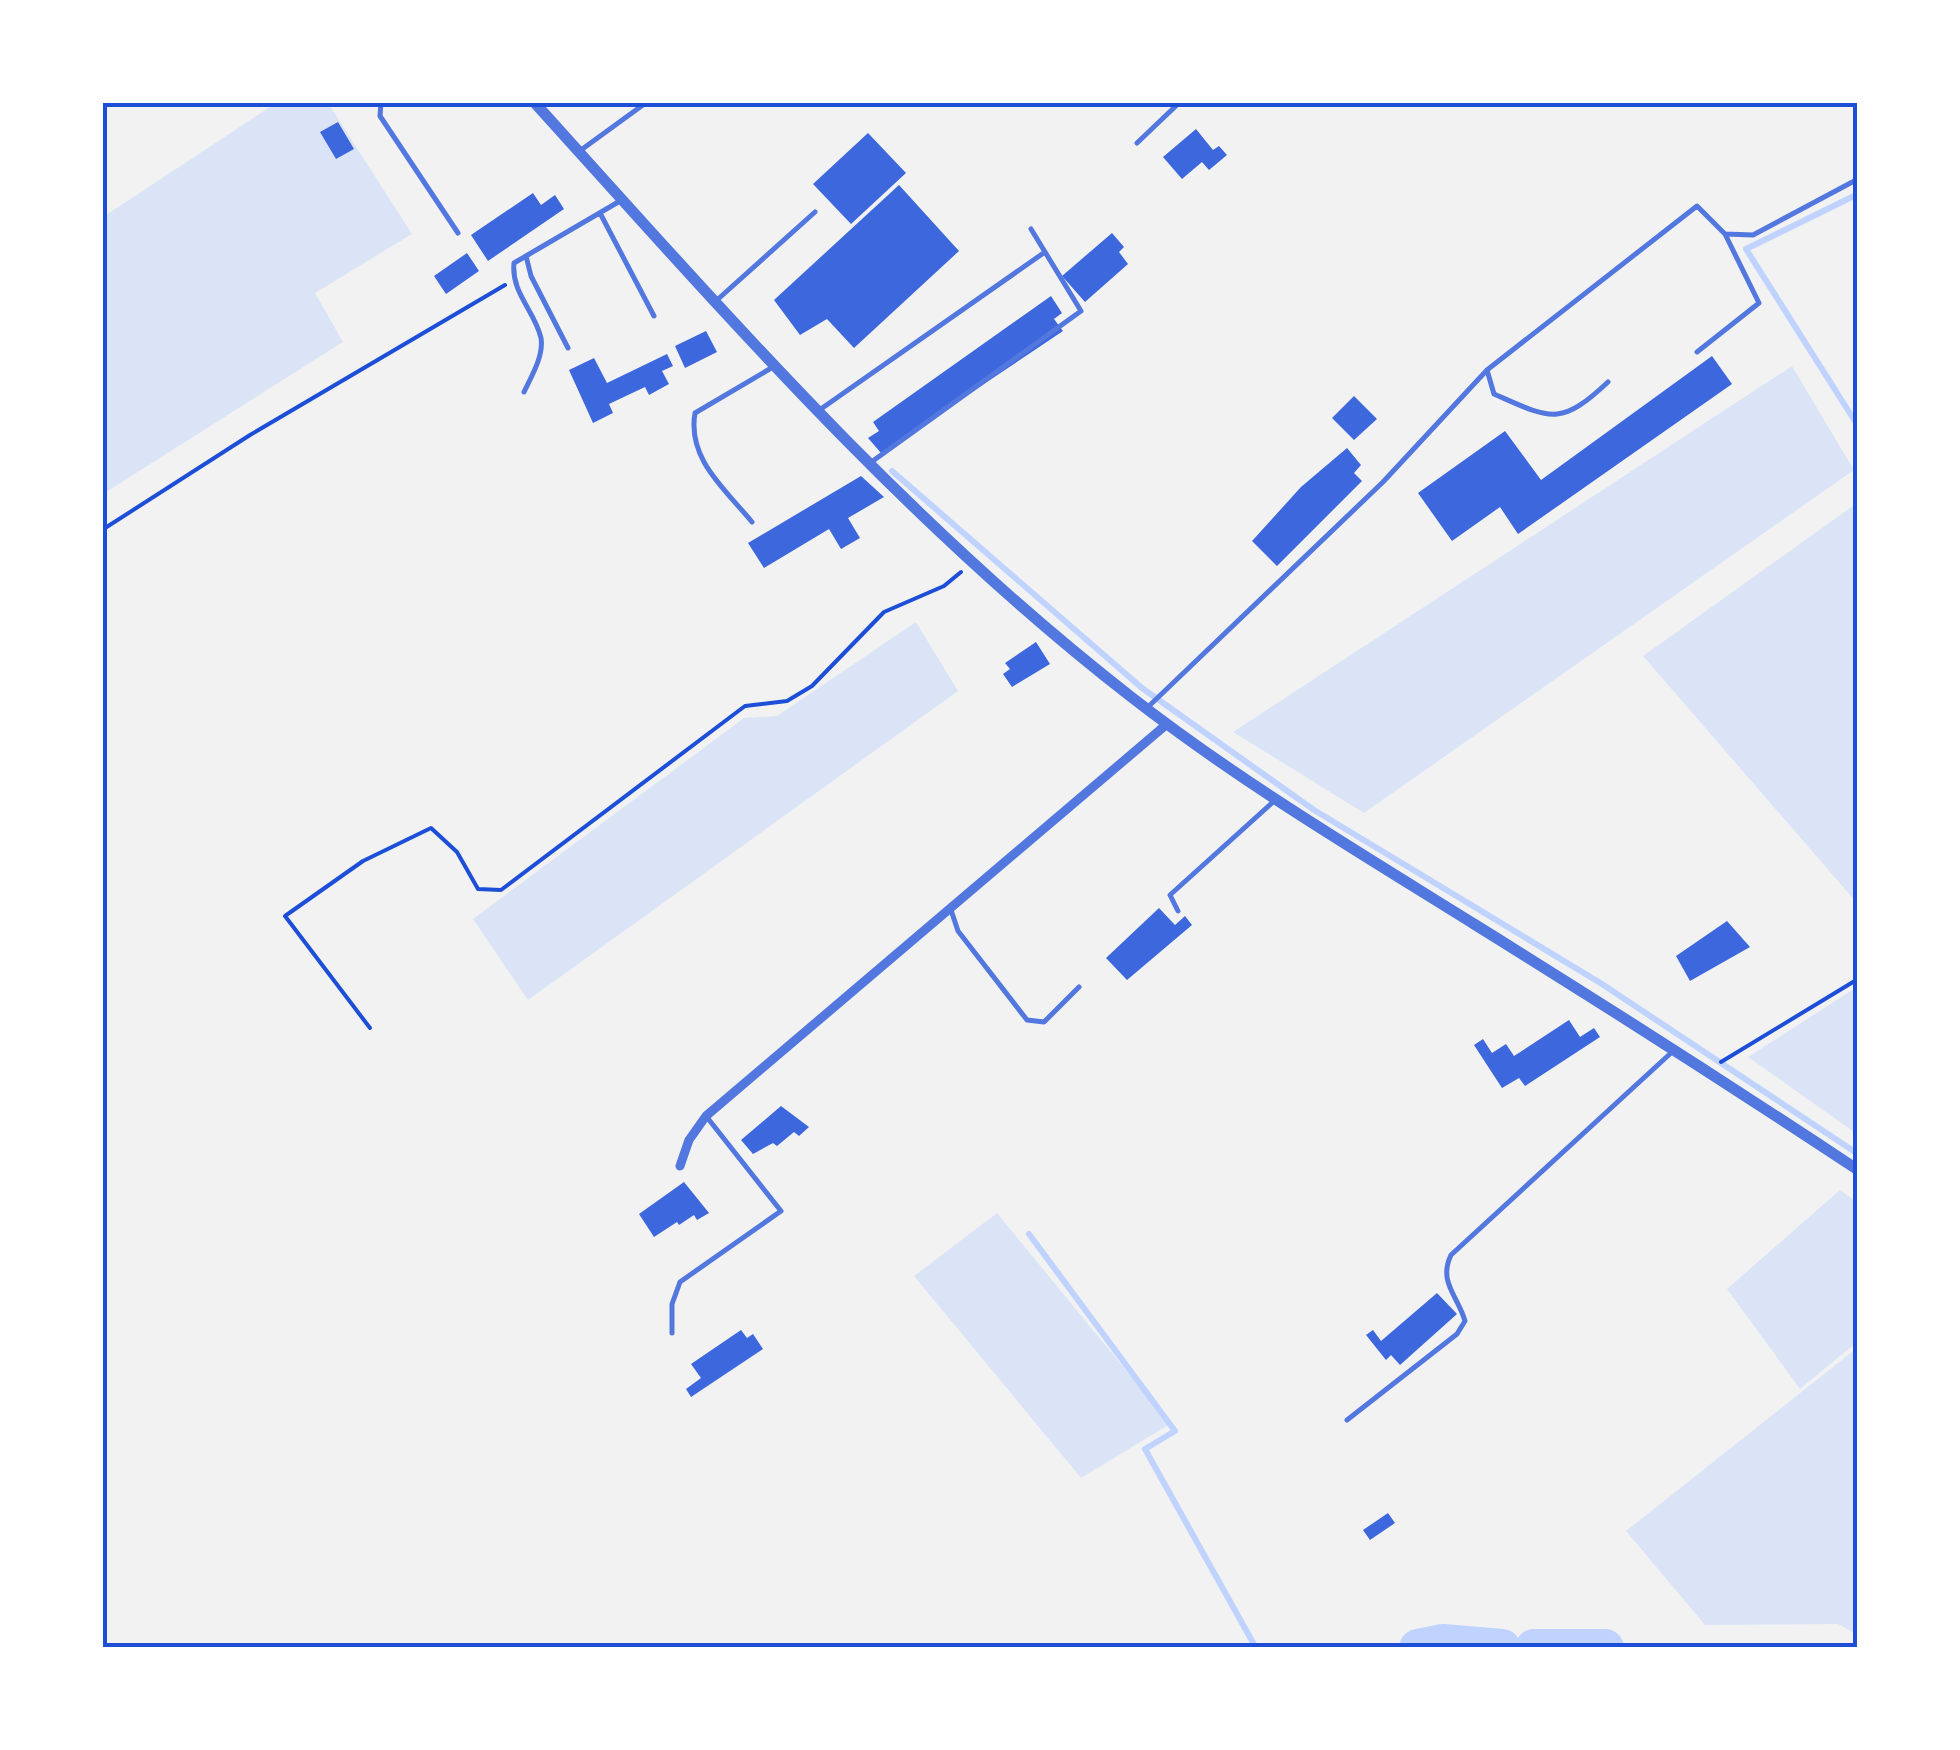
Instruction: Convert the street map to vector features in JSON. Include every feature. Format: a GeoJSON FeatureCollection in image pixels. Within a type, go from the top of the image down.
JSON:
{"type":"FeatureCollection","features":[{"type":"Feature","properties":{"kind":"street"},"geometry":{"type":"LineString","coordinates":[[534,102],[773,367],[868,465],[972,564],[1146,708],[1274,801],[1675,1049],[1858,1170]]}},
{"type":"Feature","properties":{"kind":"street"},"geometry":{"type":"LineString","coordinates":[[680,1166],[688,1140],[706,1116],[1167,724]]}},
{"type":"Feature","properties":{"kind":"lane"},"geometry":{"type":"LineString","coordinates":[[381,102],[380,116],[458,233]]}},
{"type":"Feature","properties":{"kind":"lane"},"geometry":{"type":"LineString","coordinates":[[578,151],[647,102]]}},
{"type":"Feature","properties":{"kind":"lane"},"geometry":{"type":"LineString","coordinates":[[1137,143],[1180,102]]}},
{"type":"Feature","properties":{"kind":"lane"},"geometry":{"type":"LineString","coordinates":[[1725,234],[1752,235],[1858,179]]}},
{"type":"Feature","properties":{"kind":"lane"},"geometry":{"type":"LineString","coordinates":[[524,392],[540,355],[541,339],[512,279],[514,263],[623,200]]}},
{"type":"Feature","properties":{"kind":"lane"},"geometry":{"type":"LineString","coordinates":[[1146,708],[1383,482],[1487,370],[1678,217],[1697,206],[1725,234],[1759,303],[1697,352]]}},
{"type":"Feature","properties":{"kind":"lane"},"geometry":{"type":"LineString","coordinates":[[715,302],[815,212]]}},
{"type":"Feature","properties":{"kind":"lane"},"geometry":{"type":"LineString","coordinates":[[600,213],[654,316]]}},
{"type":"Feature","properties":{"kind":"lane"},"geometry":{"type":"LineString","coordinates":[[868,465],[1081,311],[1031,229]]}},
{"type":"Feature","properties":{"kind":"lane"},"geometry":{"type":"LineString","coordinates":[[816,412],[1045,252]]}},
{"type":"Feature","properties":{"kind":"lane"},"geometry":{"type":"LineString","coordinates":[[526,256],[531,276],[568,348]]}},
{"type":"Feature","properties":{"kind":"lane"},"geometry":{"type":"LineString","coordinates":[[752,522],[699,459],[691,435],[694,413],[773,367]]}},
{"type":"Feature","properties":{"kind":"lane"},"geometry":{"type":"LineString","coordinates":[[1487,370],[1494,394],[1547,417],[1581,407],[1608,382]]}},
{"type":"Feature","properties":{"kind":"lane"},"geometry":{"type":"LineString","coordinates":[[1178,911],[1170,896],[1182,882],[1274,801]]}},
{"type":"Feature","properties":{"kind":"lane"},"geometry":{"type":"LineString","coordinates":[[951,910],[958,931],[1027,1020],[1044,1022],[1079,987]]}},
{"type":"Feature","properties":{"kind":"lane"},"geometry":{"type":"LineString","coordinates":[[1346,1420],[1457,1334],[1465,1321],[1446,1284],[1444,1269],[1451,1256],[1675,1049]]}},
{"type":"Feature","properties":{"kind":"lane"},"geometry":{"type":"LineString","coordinates":[[672,1333],[672,1304],[680,1282],[780,1211],[706,1116]]}},
{"type":"Feature","properties":{"kind":"path"},"geometry":{"type":"LineString","coordinates":[[102,530],[512,279]]}},
{"type":"Feature","properties":{"kind":"path"},"geometry":{"type":"LineString","coordinates":[[370,1028],[286,916],[363,861],[431,828],[457,852],[478,889],[501,890],[745,706],[787,701],[812,686],[884,612],[944,586],[972,564]]}},
{"type":"Feature","properties":{"kind":"path"},"geometry":{"type":"LineString","coordinates":[[1729,1057],[1858,979]]}},
{"type":"Feature","properties":{"kind":"path"},"geometry":{"type":"LineString","coordinates":[[998,1648],[1010,1648]]}},
{"type":"Feature","properties":{"kind":"shaded area"},"geometry":{"type":"Polygon","coordinates":[[[276,103],[328,103],[412,234],[315,293],[343,342],[103,494],[103,217],[276,103]]]}},
{"type":"Feature","properties":{"kind":"shaded area"},"geometry":{"type":"Polygon","coordinates":[[[1792,366],[1854,470],[1364,813],[1233,732],[1792,366]]]}},
{"type":"Feature","properties":{"kind":"shaded area"},"geometry":{"type":"Polygon","coordinates":[[[1857,503],[1857,903],[1643,656],[1857,503]]]}},
{"type":"Feature","properties":{"kind":"shaded area"},"geometry":{"type":"Polygon","coordinates":[[[916,622],[958,691],[528,1000],[473,919],[744,718],[777,716],[916,622]]]}},
{"type":"Feature","properties":{"kind":"shaded area"},"geometry":{"type":"Polygon","coordinates":[[[1857,987],[1857,1134],[1748,1057],[1857,987]]]}},
{"type":"Feature","properties":{"kind":"shaded area"},"geometry":{"type":"Polygon","coordinates":[[[1840,1190],[1857,1202],[1857,1342],[1800,1389],[1727,1289],[1840,1190]]]}},
{"type":"Feature","properties":{"kind":"shaded area"},"geometry":{"type":"Polygon","coordinates":[[[997,1213],[1170,1424],[1081,1478],[914,1276],[997,1213]]]}},
{"type":"Feature","properties":{"kind":"shaded area"},"geometry":{"type":"Polygon","coordinates":[[[1857,1348],[1857,1634],[1838,1624],[1705,1625],[1626,1531],[1857,1348]]]}},
{"type":"Feature","properties":{"kind":"building"},"geometry":{"type":"Polygon","coordinates":[[[338,122],[354,149],[336,159],[320,132],[338,122]]]}},
{"type":"Feature","properties":{"kind":"building"},"geometry":{"type":"Polygon","coordinates":[[[1196,129],[1213,150],[1219,146],[1227,155],[1209,170],[1202,162],[1182,179],[1163,157],[1196,129]]]}},
{"type":"Feature","properties":{"kind":"building"},"geometry":{"type":"Polygon","coordinates":[[[868,133],[906,173],[851,224],[813,184],[868,133]]]}},
{"type":"Feature","properties":{"kind":"building"},"geometry":{"type":"Polygon","coordinates":[[[899,185],[959,251],[854,348],[827,319],[800,335],[774,300],[899,185]]]}},
{"type":"Feature","properties":{"kind":"building"},"geometry":{"type":"Polygon","coordinates":[[[533,193],[541,205],[555,195],[564,209],[488,261],[471,235],[533,193]]]}},
{"type":"Feature","properties":{"kind":"building"},"geometry":{"type":"Polygon","coordinates":[[[1112,233],[1124,247],[1119,252],[1128,264],[1085,302],[1062,276],[1112,233]]]}},
{"type":"Feature","properties":{"kind":"building"},"geometry":{"type":"Polygon","coordinates":[[[467,253],[479,271],[446,294],[434,276],[467,253]]]}},
{"type":"Feature","properties":{"kind":"building"},"geometry":{"type":"Polygon","coordinates":[[[1051,296],[1062,313],[1054,319],[1063,331],[881,453],[868,438],[879,431],[873,422],[1051,296]]]}},
{"type":"Feature","properties":{"kind":"building"},"geometry":{"type":"Polygon","coordinates":[[[706,331],[717,352],[685,368],[675,346],[706,331]]]}},
{"type":"Feature","properties":{"kind":"building"},"geometry":{"type":"Polygon","coordinates":[[[667,354],[673,366],[662,371],[669,384],[649,395],[645,387],[609,404],[613,413],[593,423],[569,370],[594,358],[607,383],[667,354]]]}},
{"type":"Feature","properties":{"kind":"building"},"geometry":{"type":"Polygon","coordinates":[[[1712,356],[1732,384],[1518,534],[1500,507],[1452,541],[1418,493],[1505,431],[1541,480],[1712,356]]]}},
{"type":"Feature","properties":{"kind":"building"},"geometry":{"type":"Polygon","coordinates":[[[1354,396],[1377,419],[1354,440],[1332,418],[1354,396]]]}},
{"type":"Feature","properties":{"kind":"building"},"geometry":{"type":"Polygon","coordinates":[[[1347,448],[1361,465],[1354,473],[1362,481],[1277,566],[1252,541],[1301,487],[1347,448]]]}},
{"type":"Feature","properties":{"kind":"building"},"geometry":{"type":"Polygon","coordinates":[[[861,476],[884,497],[848,518],[860,538],[841,549],[829,529],[764,568],[748,543],[861,476]]]}},
{"type":"Feature","properties":{"kind":"building"},"geometry":{"type":"Polygon","coordinates":[[[1036,642],[1050,664],[1012,687],[1003,674],[1010,669],[1005,663],[1036,642]]]}},
{"type":"Feature","properties":{"kind":"building"},"geometry":{"type":"Polygon","coordinates":[[[1159,908],[1175,925],[1185,916],[1192,925],[1127,980],[1106,958],[1159,908]]]}},
{"type":"Feature","properties":{"kind":"building"},"geometry":{"type":"Polygon","coordinates":[[[1727,921],[1750,947],[1690,981],[1676,956],[1727,921]]]}},
{"type":"Feature","properties":{"kind":"building"},"geometry":{"type":"Polygon","coordinates":[[[1569,1020],[1580,1037],[1594,1028],[1600,1037],[1525,1086],[1519,1078],[1502,1088],[1474,1045],[1483,1039],[1492,1053],[1506,1044],[1514,1056],[1569,1020]]]}},
{"type":"Feature","properties":{"kind":"building"},"geometry":{"type":"Polygon","coordinates":[[[781,1106],[809,1127],[799,1136],[794,1132],[777,1146],[773,1143],[753,1154],[741,1140],[781,1106]]]}},
{"type":"Feature","properties":{"kind":"building"},"geometry":{"type":"Polygon","coordinates":[[[684,1182],[709,1213],[697,1220],[694,1215],[679,1225],[677,1222],[654,1237],[639,1214],[684,1182]]]}},
{"type":"Feature","properties":{"kind":"building"},"geometry":{"type":"Polygon","coordinates":[[[1437,1293],[1457,1314],[1400,1365],[1391,1355],[1386,1360],[1366,1335],[1373,1330],[1381,1341],[1437,1293]]]}},
{"type":"Feature","properties":{"kind":"building"},"geometry":{"type":"Polygon","coordinates":[[[741,1330],[747,1338],[753,1334],[763,1349],[691,1397],[686,1389],[701,1378],[691,1364],[741,1330]]]}},
{"type":"Feature","properties":{"kind":"building"},"geometry":{"type":"Polygon","coordinates":[[[1388,1513],[1395,1523],[1370,1540],[1363,1530],[1388,1513]]]}},
{"type":"Feature","properties":{"kind":"waterway"},"geometry":{"type":"LineString","coordinates":[[1858,194],[1746,249],[1858,426]]}},
{"type":"Feature","properties":{"kind":"waterway"},"geometry":{"type":"LineString","coordinates":[[892,471],[1142,688],[1314,810],[1602,984],[1858,1154]]}},
{"type":"Feature","properties":{"kind":"waterway"},"geometry":{"type":"LineString","coordinates":[[1029,1234],[1175,1431],[1145,1449],[1256,1648]]}},
{"type":"Feature","properties":{"kind":"waterway"},"geometry":{"type":"LineString","coordinates":[[1418,1648],[1443,1643],[1502,1648]]}},
{"type":"Feature","properties":{"kind":"waterway"},"geometry":{"type":"LineString","coordinates":[[1534,1648],[1605,1648]]}}]}
